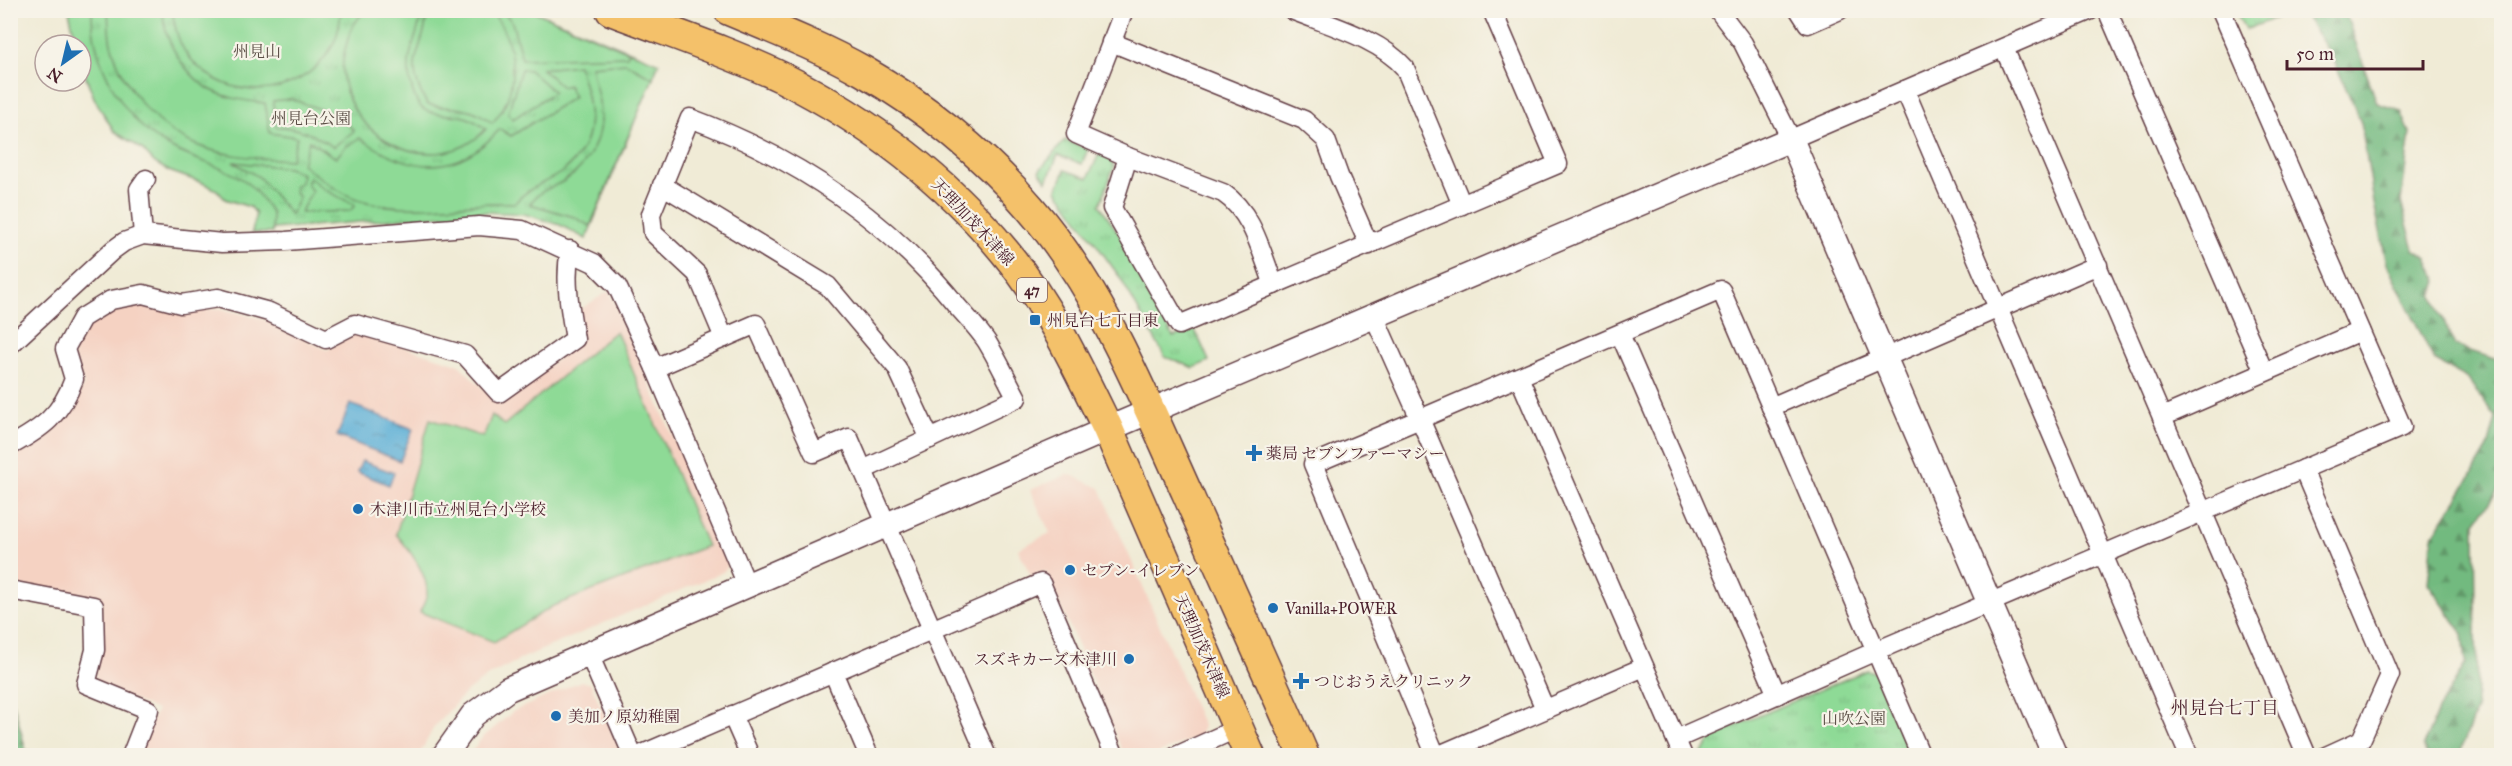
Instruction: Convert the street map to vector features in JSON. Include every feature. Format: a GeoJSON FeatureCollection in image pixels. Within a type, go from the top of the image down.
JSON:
{"type":"FeatureCollection","features":[{"type":"Feature","properties":{"kind":"main road","name":"天理加茂木津線"},"geometry":{"type":"LineString","coordinates":[[612,10],[779,76],[828,102],[900,150],[946,189],[1006,253],[1043,306],[1076,363],[1108,429],[1250,756]]}},
{"type":"Feature","properties":{"kind":"main road"},"geometry":{"type":"LineString","coordinates":[[729,10],[812,46],[866,73],[944,127],[984,160],[1049,230],[1091,292],[1150,411],[1304,756]]}},
{"type":"Feature","properties":{"kind":"street"},"geometry":{"type":"LineString","coordinates":[[1124,10],[1076,134],[1128,157],[1223,192],[1234,200],[1248,218],[1274,285]]}},
{"type":"Feature","properties":{"kind":"street"},"geometry":{"type":"LineString","coordinates":[[1292,10],[1382,47],[1396,57],[1405,68],[1462,205]]}},
{"type":"Feature","properties":{"kind":"street"},"geometry":{"type":"LineString","coordinates":[[1128,157],[1112,208],[1179,325],[1558,164],[1492,10]]}},
{"type":"Feature","properties":{"kind":"street"},"geometry":{"type":"LineString","coordinates":[[1718,10],[1743,43],[1791,139],[2055,756]]}},
{"type":"Feature","properties":{"kind":"street"},"geometry":{"type":"LineString","coordinates":[[1799,10],[1808,24],[1840,10]]}},
{"type":"Feature","properties":{"kind":"street"},"geometry":{"type":"LineString","coordinates":[[444,756],[473,715],[508,689],[1108,429],[2091,10]]}},
{"type":"Feature","properties":{"kind":"street"},"geometry":{"type":"LineString","coordinates":[[2107,10],[2264,372]]}},
{"type":"Feature","properties":{"kind":"street"},"geometry":{"type":"LineString","coordinates":[[1519,377],[1680,748],[1777,695],[2402,427],[2221,10]]}},
{"type":"Feature","properties":{"kind":"street"},"geometry":{"type":"LineString","coordinates":[[1112,42],[1304,120],[1326,140],[1369,245]]}},
{"type":"Feature","properties":{"kind":"street"},"geometry":{"type":"LineString","coordinates":[[2004,48],[2307,756]]}},
{"type":"Feature","properties":{"kind":"street"},"geometry":{"type":"LineString","coordinates":[[1905,90],[2189,756]]}},
{"type":"Feature","properties":{"kind":"street"},"geometry":{"type":"LineString","coordinates":[[724,338],[697,274],[653,233],[651,214],[690,118],[742,138],[801,170],[861,211],[909,252],[947,293],[987,342],[1017,398],[863,470]]}},
{"type":"Feature","properties":{"kind":"street"},"geometry":{"type":"LineString","coordinates":[[142,235],[140,189],[146,179]]}},
{"type":"Feature","properties":{"kind":"street"},"geometry":{"type":"LineString","coordinates":[[662,185],[828,286],[897,368],[930,439]]}},
{"type":"Feature","properties":{"kind":"street"},"geometry":{"type":"LineString","coordinates":[[10,345],[113,250],[124,242],[142,235],[222,243],[286,241],[479,226],[522,230],[570,250],[594,263],[616,286],[654,368],[747,585]]}},
{"type":"Feature","properties":{"kind":"street"},"geometry":{"type":"LineString","coordinates":[[10,446],[44,426],[61,408],[74,379],[65,349],[82,318],[111,300],[143,294],[181,304],[218,298],[268,312],[327,339],[355,324],[465,354],[499,393],[575,339],[568,287],[567,266],[570,250]]}},
{"type":"Feature","properties":{"kind":"street"},"geometry":{"type":"LineString","coordinates":[[1771,407],[2098,265]]}},
{"type":"Feature","properties":{"kind":"street"},"geometry":{"type":"LineString","coordinates":[[1644,667],[1436,756],[1313,464],[1721,290],[1921,756]]}},
{"type":"Feature","properties":{"kind":"street"},"geometry":{"type":"LineString","coordinates":[[1374,316],[1545,709]]}},
{"type":"Feature","properties":{"kind":"street"},"geometry":{"type":"LineString","coordinates":[[654,368],[756,324],[814,453],[849,438],[987,756]]}},
{"type":"Feature","properties":{"kind":"street"},"geometry":{"type":"LineString","coordinates":[[2162,417],[2360,330]]}},
{"type":"Feature","properties":{"kind":"street"},"geometry":{"type":"LineString","coordinates":[[1620,334],[1777,695]]}},
{"type":"Feature","properties":{"kind":"street"},"geometry":{"type":"LineString","coordinates":[[2303,469],[2390,675],[2361,740],[2326,756]]}},
{"type":"Feature","properties":{"kind":"street"},"geometry":{"type":"LineString","coordinates":[[638,756],[1041,583],[1115,756]]}},
{"type":"Feature","properties":{"kind":"street"},"geometry":{"type":"LineString","coordinates":[[10,590],[94,606],[95,650],[86,684],[149,710],[131,756]]}},
{"type":"Feature","properties":{"kind":"street"},"geometry":{"type":"LineString","coordinates":[[589,654],[633,756]]}},
{"type":"Feature","properties":{"kind":"street"},"geometry":{"type":"LineString","coordinates":[[833,672],[869,756]]}},
{"type":"Feature","properties":{"kind":"street"},"geometry":{"type":"LineString","coordinates":[[732,715],[750,756]]}},
{"type":"Feature","properties":{"kind":"street"},"geometry":{"type":"LineString","coordinates":[[1176,756],[1238,728]]}},
{"type":"Feature","properties":{"kind":"shaded area","name":"木津川市立州見台小学校"},"geometry":{"type":"Polygon","coordinates":[[[609,291],[728,562],[727,568],[723,572],[525,657],[488,676],[465,693],[434,727],[419,755],[137,755],[157,710],[100,686],[95,676],[99,656],[102,601],[11,584],[10,457],[52,432],[73,406],[84,384],[74,358],[75,344],[84,325],[114,312],[147,302],[182,313],[219,308],[266,320],[327,350],[357,332],[458,364],[500,405],[580,341],[576,312],[609,291]]]}},
{"type":"Feature","properties":{"kind":"shaded area"},"geometry":{"type":"Polygon","coordinates":[[[1069,474],[1100,488],[1203,726],[1200,736],[1154,755],[1124,755],[1046,571],[1031,576],[1018,549],[1050,533],[1030,490],[1069,474]]]}},
{"type":"Feature","properties":{"kind":"shaded area","name":"美加ノ原幼稚園"},"geometry":{"type":"Polygon","coordinates":[[[581,681],[591,684],[622,755],[469,755],[482,738],[514,711],[581,681]]]}},
{"type":"Feature","properties":{"kind":"green space","name":"州見山"},"geometry":{"type":"Polygon","coordinates":[[[172,10],[341,11],[336,38],[324,58],[308,73],[289,84],[268,89],[247,89],[226,84],[206,73],[189,57],[180,41],[172,10]]]}},
{"type":"Feature","properties":{"kind":"green space","name":"州見台公園"},"geometry":{"type":"Polygon","coordinates":[[[69,11],[533,11],[659,63],[586,239],[560,225],[524,214],[484,212],[273,229],[272,233],[252,233],[256,213],[250,207],[225,199],[217,190],[203,183],[169,171],[155,163],[142,149],[114,131],[92,93],[93,33],[74,33],[69,11]]]}},
{"type":"Feature","properties":{"kind":"green space"},"geometry":{"type":"Polygon","coordinates":[[[69,11],[92,11],[97,49],[112,87],[123,104],[150,134],[166,145],[236,175],[249,184],[272,213],[272,233],[252,233],[256,213],[250,207],[225,199],[217,190],[203,183],[169,171],[155,163],[142,149],[114,131],[92,93],[93,33],[74,33],[69,11]]]}},
{"type":"Feature","properties":{"kind":"green space"},"geometry":{"type":"Polygon","coordinates":[[[108,11],[163,11],[170,43],[189,72],[206,87],[220,94],[265,103],[270,133],[297,137],[291,160],[241,156],[204,148],[178,136],[165,126],[142,104],[117,62],[109,34],[108,11]]]}},
{"type":"Feature","properties":{"kind":"green space"},"geometry":{"type":"Polygon","coordinates":[[[365,11],[422,11],[409,59],[410,80],[416,100],[426,111],[466,117],[486,129],[463,146],[437,153],[411,150],[386,140],[365,123],[350,101],[343,75],[349,36],[355,23],[365,11]]]}},
{"type":"Feature","properties":{"kind":"green space"},"geometry":{"type":"Polygon","coordinates":[[[427,11],[491,11],[500,23],[510,52],[511,82],[508,97],[492,123],[467,109],[427,104],[415,76],[415,65],[426,25],[427,11]]]}},
{"type":"Feature","properties":{"kind":"green space"},"geometry":{"type":"Polygon","coordinates":[[[503,11],[533,11],[629,52],[627,56],[522,59],[512,22],[503,11]]]}},
{"type":"Feature","properties":{"kind":"green space"},"geometry":{"type":"Polygon","coordinates":[[[2236,11],[2293,11],[2245,30],[2236,11]]]}},
{"type":"Feature","properties":{"kind":"green space"},"geometry":{"type":"Polygon","coordinates":[[[2302,11],[2349,11],[2347,18],[2377,103],[2401,111],[2410,133],[2401,202],[2414,249],[2426,257],[2438,281],[2433,296],[2455,346],[2501,361],[2501,487],[2475,522],[2477,707],[2459,755],[2427,755],[2423,746],[2439,708],[2466,663],[2463,634],[2428,583],[2433,535],[2488,448],[2496,418],[2467,378],[2434,360],[2387,264],[2361,123],[2332,56],[2302,11]]]}},
{"type":"Feature","properties":{"kind":"green space"},"geometry":{"type":"Polygon","coordinates":[[[626,63],[653,78],[590,226],[574,217],[530,204],[541,193],[574,174],[589,157],[594,147],[600,125],[600,113],[591,66],[626,63]]]}},
{"type":"Feature","properties":{"kind":"green space"},"geometry":{"type":"Polygon","coordinates":[[[578,65],[589,109],[587,136],[582,149],[574,161],[562,172],[531,189],[515,203],[435,207],[395,207],[376,204],[342,192],[302,164],[309,141],[336,158],[345,147],[360,138],[379,150],[415,163],[433,165],[450,163],[467,156],[500,129],[511,136],[574,97],[568,85],[562,87],[542,69],[578,65]]]}},
{"type":"Feature","properties":{"kind":"green space"},"geometry":{"type":"Polygon","coordinates":[[[521,69],[529,70],[554,92],[513,119],[508,113],[521,69]]]}},
{"type":"Feature","properties":{"kind":"green space"},"geometry":{"type":"Polygon","coordinates":[[[291,99],[340,116],[354,131],[333,147],[306,132],[276,127],[273,101],[291,99]]]}},
{"type":"Feature","properties":{"kind":"green space"},"geometry":{"type":"Polygon","coordinates":[[[1065,140],[1088,149],[1082,164],[1058,155],[1047,181],[1039,171],[1065,140]]]}},
{"type":"Feature","properties":{"kind":"green space"},"geometry":{"type":"Polygon","coordinates":[[[1099,154],[1110,157],[1114,167],[1100,205],[1130,251],[1173,337],[1195,330],[1209,361],[1194,368],[1165,357],[1119,276],[1057,190],[1065,170],[1088,178],[1099,154]]]}},
{"type":"Feature","properties":{"kind":"green space"},"geometry":{"type":"Polygon","coordinates":[[[233,162],[290,168],[302,174],[300,183],[294,186],[295,193],[299,197],[291,215],[259,177],[233,162]]]}},
{"type":"Feature","properties":{"kind":"green space"},"geometry":{"type":"Polygon","coordinates":[[[309,177],[325,190],[355,205],[350,211],[300,213],[312,191],[307,184],[309,177]]]}},
{"type":"Feature","properties":{"kind":"green space"},"geometry":{"type":"Polygon","coordinates":[[[616,331],[707,546],[553,606],[494,642],[420,612],[427,594],[424,578],[411,554],[396,534],[430,419],[483,437],[492,415],[504,425],[616,331]]]}},
{"type":"Feature","properties":{"kind":"green space","name":"山吹公園"},"geometry":{"type":"Polygon","coordinates":[[[1867,670],[1877,673],[1912,756],[1700,756],[1716,734],[1867,670]]]}},
{"type":"Feature","properties":{"kind":"green space"},"geometry":{"type":"Polygon","coordinates":[[[11,703],[14,705],[26,751],[68,755],[11,755],[11,703]]]}},
{"type":"Feature","properties":{"kind":"water"},"geometry":{"type":"Polygon","coordinates":[[[350,404],[413,429],[400,461],[337,436],[350,404]]]}},
{"type":"Feature","properties":{"kind":"water"},"geometry":{"type":"Polygon","coordinates":[[[362,461],[394,473],[389,485],[357,472],[362,461]]]}},
{"type":"Feature","properties":{"kind":"place","name":"州見台七丁目東"},"geometry":{"type":"Point","coordinates":[1035,320]}},
{"type":"Feature","properties":{"kind":"place","name":"薬局 セブンファーマシー"},"geometry":{"type":"Point","coordinates":[1254,453]}},
{"type":"Feature","properties":{"kind":"place","name":"木津川市立州見台小学校"},"geometry":{"type":"Point","coordinates":[358,509]}},
{"type":"Feature","properties":{"kind":"place","name":"セブン-イレブン"},"geometry":{"type":"Point","coordinates":[1070,570]}},
{"type":"Feature","properties":{"kind":"place","name":"Vanilla+POWER"},"geometry":{"type":"Point","coordinates":[1273,608]}},
{"type":"Feature","properties":{"kind":"place","name":"スズキカーズ木津川"},"geometry":{"type":"Point","coordinates":[1129,659]}},
{"type":"Feature","properties":{"kind":"place","name":"つじおうえクリニック"},"geometry":{"type":"Point","coordinates":[1301,681]}},
{"type":"Feature","properties":{"kind":"place","name":"美加ノ原幼稚園"},"geometry":{"type":"Point","coordinates":[556,716]}},
{"type":"Feature","properties":{"kind":"district","name":"州見台七丁目"},"geometry":{"type":"Point","coordinates":[2225,708]}}]}
